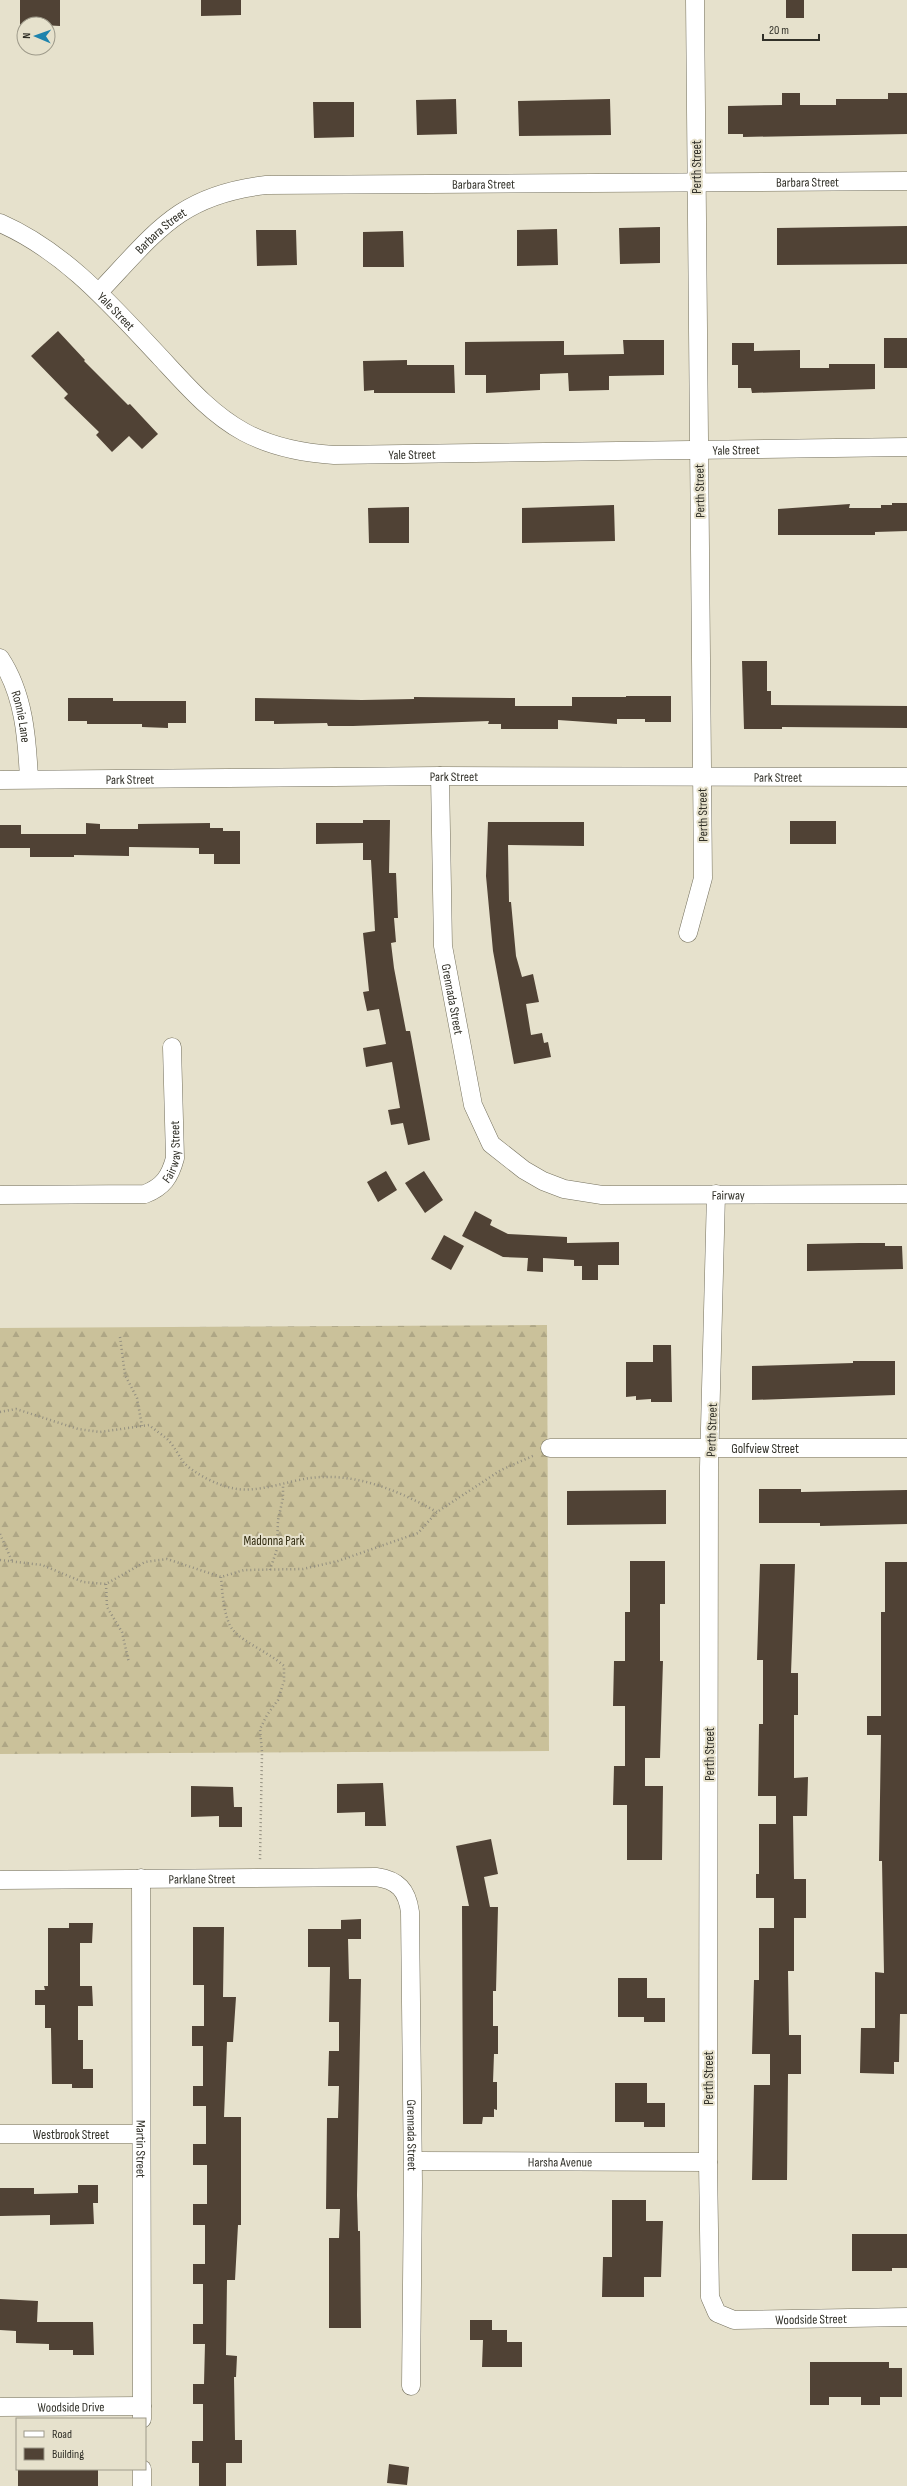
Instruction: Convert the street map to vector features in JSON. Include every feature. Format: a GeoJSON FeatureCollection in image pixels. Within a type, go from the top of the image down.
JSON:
{"type":"FeatureCollection","features":[{"type":"Feature","properties":{"kind":"street","name":"Perth Street"},"geometry":{"type":"LineString","coordinates":[[688,933],[703,878],[695,0]]}},
{"type":"Feature","properties":{"kind":"street","name":"Barbara Street"},"geometry":{"type":"LineString","coordinates":[[99,292],[176,214],[207,198],[240,188],[266,185],[907,181]]}},
{"type":"Feature","properties":{"kind":"street","name":"Yale Street"},"geometry":{"type":"LineString","coordinates":[[0,223],[40,243],[99,292],[199,400],[244,432],[288,449],[334,455],[699,448],[907,447]]}},
{"type":"Feature","properties":{"kind":"street","name":"Ronnie Lane"},"geometry":{"type":"LineString","coordinates":[[0,658],[14,686],[24,718],[29,779]]}},
{"type":"Feature","properties":{"kind":"street","name":"Park Street"},"geometry":{"type":"LineString","coordinates":[[0,780],[440,776],[907,777]]}},
{"type":"Feature","properties":{"kind":"street","name":"Grennada Street"},"geometry":{"type":"LineString","coordinates":[[440,776],[443,946],[473,1105],[491,1144],[524,1170],[551,1184]]}},
{"type":"Feature","properties":{"kind":"street","name":"Fairway Street"},"geometry":{"type":"LineString","coordinates":[[0,1195],[145,1194],[161,1186],[171,1172],[175,1158],[172,1046]]}},
{"type":"Feature","properties":{"kind":"street","name":"Fairway"},"geometry":{"type":"LineString","coordinates":[[551,1184],[580,1193],[602,1195],[907,1194]]}},
{"type":"Feature","properties":{"kind":"street","name":"Perth Street"},"geometry":{"type":"LineString","coordinates":[[716,1194],[712,1449],[709,1467],[708,2162],[710,2297],[717,2313]]}},
{"type":"Feature","properties":{"kind":"street","name":"Golfview Street"},"geometry":{"type":"LineString","coordinates":[[550,1448],[907,1448]]}},
{"type":"Feature","properties":{"kind":"street","name":"Parklane Street"},"geometry":{"type":"LineString","coordinates":[[0,1880],[376,1877],[388,1879],[402,1887]]}},
{"type":"Feature","properties":{"kind":"street","name":"Martin Street"},"geometry":{"type":"LineString","coordinates":[[141,1878],[142,2413]]}},
{"type":"Feature","properties":{"kind":"street","name":"Grennada Street"},"geometry":{"type":"LineString","coordinates":[[402,1887],[408,1898],[410,1912],[413,2161],[411,2386]]}},
{"type":"Feature","properties":{"kind":"street","name":"Westbrook Street"},"geometry":{"type":"LineString","coordinates":[[0,2134],[141,2134]]}},
{"type":"Feature","properties":{"kind":"street","name":"Harsha Avenue"},"geometry":{"type":"LineString","coordinates":[[413,2161],[708,2162]]}},
{"type":"Feature","properties":{"kind":"street","name":"Woodside Street"},"geometry":{"type":"LineString","coordinates":[[717,2313],[734,2320],[907,2317]]}},
{"type":"Feature","properties":{"kind":"street","name":"Woodside Drive"},"geometry":{"type":"LineString","coordinates":[[0,2406],[142,2413]]}},
{"type":"Feature","properties":{"kind":"street"},"geometry":{"type":"LineString","coordinates":[[142,2470],[142,2486]]}},
{"type":"Feature","properties":{"kind":"path"},"geometry":{"type":"LineString","coordinates":[[120,1337],[126,1374],[137,1398],[142,1426]]}},
{"type":"Feature","properties":{"kind":"path"},"geometry":{"type":"LineString","coordinates":[[0,1412],[16,1409],[78,1430],[100,1432],[150,1425],[167,1439],[185,1464],[208,1478],[233,1489],[262,1488],[311,1478],[348,1479],[376,1484],[409,1496],[437,1512]]}},
{"type":"Feature","properties":{"kind":"path"},"geometry":{"type":"LineString","coordinates":[[0,1560],[42,1566],[83,1582],[106,1584],[145,1562],[168,1559],[221,1576],[244,1570],[303,1570],[338,1562],[418,1533],[437,1512],[501,1470],[550,1448]]}},
{"type":"Feature","properties":{"kind":"path"},"geometry":{"type":"LineString","coordinates":[[270,1570],[277,1549],[278,1520],[283,1498],[283,1484]]}},
{"type":"Feature","properties":{"kind":"path"},"geometry":{"type":"LineString","coordinates":[[0,1534],[12,1561]]}},
{"type":"Feature","properties":{"kind":"path"},"geometry":{"type":"LineString","coordinates":[[221,1576],[224,1604],[233,1630],[271,1654],[284,1666],[284,1681],[278,1700],[267,1715],[260,1729],[262,1752],[260,1877]]}},
{"type":"Feature","properties":{"kind":"path"},"geometry":{"type":"LineString","coordinates":[[106,1584],[107,1607],[122,1632],[129,1663]]}},
{"type":"Feature","properties":{"kind":"green space","name":"Madonna Park"},"geometry":{"type":"Polygon","coordinates":[[[547,1325],[549,1751],[0,1754],[0,1328],[547,1325]]]}},
{"type":"Feature","properties":{"kind":"building"},"geometry":{"type":"Polygon","coordinates":[[[20,0],[60,0],[60,26],[56,26],[56,16],[20,16],[20,0]]]}},
{"type":"Feature","properties":{"kind":"building"},"geometry":{"type":"Polygon","coordinates":[[[201,0],[241,0],[241,15],[201,16],[201,0]]]}},
{"type":"Feature","properties":{"kind":"building"},"geometry":{"type":"Polygon","coordinates":[[[786,0],[804,0],[804,18],[786,18],[786,0]]]}},
{"type":"Feature","properties":{"kind":"building"},"geometry":{"type":"Polygon","coordinates":[[[782,93],[800,93],[800,105],[836,105],[836,99],[888,99],[888,93],[907,93],[907,134],[743,137],[743,134],[728,134],[728,106],[782,105],[782,93]]]}},
{"type":"Feature","properties":{"kind":"building"},"geometry":{"type":"Polygon","coordinates":[[[456,99],[457,134],[417,135],[416,100],[456,99]]]}},
{"type":"Feature","properties":{"kind":"building"},"geometry":{"type":"Polygon","coordinates":[[[610,99],[611,135],[519,136],[518,101],[610,99]]]}},
{"type":"Feature","properties":{"kind":"building"},"geometry":{"type":"Polygon","coordinates":[[[313,102],[354,102],[354,137],[314,138],[313,102]]]}},
{"type":"Feature","properties":{"kind":"building"},"geometry":{"type":"Polygon","coordinates":[[[907,226],[907,264],[777,265],[777,228],[907,226]]]}},
{"type":"Feature","properties":{"kind":"building"},"geometry":{"type":"Polygon","coordinates":[[[660,227],[660,263],[620,264],[619,228],[660,227]]]}},
{"type":"Feature","properties":{"kind":"building"},"geometry":{"type":"Polygon","coordinates":[[[557,229],[558,265],[517,266],[517,230],[557,229]]]}},
{"type":"Feature","properties":{"kind":"building"},"geometry":{"type":"Polygon","coordinates":[[[256,230],[296,230],[297,265],[257,266],[256,230]]]}},
{"type":"Feature","properties":{"kind":"building"},"geometry":{"type":"Polygon","coordinates":[[[403,231],[404,267],[363,267],[363,232],[403,231]]]}},
{"type":"Feature","properties":{"kind":"building"},"geometry":{"type":"Polygon","coordinates":[[[58,331],[85,360],[84,361],[128,405],[130,404],[158,434],[142,449],[129,436],[112,452],[96,435],[99,432],[64,398],[68,394],[31,356],[58,331]]]}},
{"type":"Feature","properties":{"kind":"building"},"geometry":{"type":"Polygon","coordinates":[[[884,338],[907,338],[907,368],[884,368],[884,338]]]}},
{"type":"Feature","properties":{"kind":"building"},"geometry":{"type":"Polygon","coordinates":[[[623,340],[664,340],[664,375],[609,376],[609,390],[569,391],[568,373],[540,374],[540,390],[486,393],[486,375],[465,375],[465,342],[564,341],[564,355],[624,354],[623,340]]]}},
{"type":"Feature","properties":{"kind":"building"},"geometry":{"type":"Polygon","coordinates":[[[732,343],[754,343],[754,351],[800,350],[800,368],[829,368],[829,364],[875,364],[875,389],[752,393],[751,388],[738,388],[738,365],[732,365],[732,343]]]}},
{"type":"Feature","properties":{"kind":"building"},"geometry":{"type":"Polygon","coordinates":[[[407,360],[407,365],[454,365],[455,393],[374,393],[374,390],[364,391],[363,361],[407,360]]]}},
{"type":"Feature","properties":{"kind":"building"},"geometry":{"type":"Polygon","coordinates":[[[892,503],[907,503],[907,531],[875,532],[875,535],[778,535],[778,509],[850,504],[849,508],[881,508],[881,505],[892,505],[892,503]]]}},
{"type":"Feature","properties":{"kind":"building"},"geometry":{"type":"Polygon","coordinates":[[[614,505],[615,541],[522,543],[522,508],[614,505]]]}},
{"type":"Feature","properties":{"kind":"building"},"geometry":{"type":"Polygon","coordinates":[[[409,507],[409,543],[369,543],[368,508],[409,507]]]}},
{"type":"Feature","properties":{"kind":"building"},"geometry":{"type":"Polygon","coordinates":[[[742,661],[767,661],[767,691],[771,691],[771,705],[907,706],[907,728],[782,727],[782,729],[744,729],[742,661]]]}},
{"type":"Feature","properties":{"kind":"building"},"geometry":{"type":"Polygon","coordinates":[[[671,696],[671,722],[645,722],[645,719],[617,719],[617,724],[558,720],[558,729],[501,729],[501,724],[488,724],[489,721],[328,726],[327,723],[274,724],[274,721],[255,721],[255,698],[362,700],[414,699],[414,697],[515,698],[515,706],[572,706],[572,697],[671,696]]]}},
{"type":"Feature","properties":{"kind":"building"},"geometry":{"type":"Polygon","coordinates":[[[68,698],[113,698],[113,701],[186,701],[186,723],[168,723],[168,728],[142,727],[142,724],[87,724],[87,721],[68,721],[68,698]]]}},
{"type":"Feature","properties":{"kind":"building"},"geometry":{"type":"Polygon","coordinates":[[[363,820],[390,820],[389,873],[396,873],[398,918],[394,918],[396,942],[391,943],[394,968],[406,1031],[410,1031],[430,1140],[408,1145],[403,1123],[391,1125],[388,1110],[400,1108],[392,1062],[366,1067],[363,1048],[386,1044],[379,1009],[367,1011],[363,992],[369,991],[363,933],[375,931],[371,860],[363,860],[363,843],[316,844],[316,823],[363,823],[363,820]]]}},
{"type":"Feature","properties":{"kind":"building"},"geometry":{"type":"Polygon","coordinates":[[[790,821],[836,821],[836,844],[790,844],[790,821]]]}},
{"type":"Feature","properties":{"kind":"building"},"geometry":{"type":"Polygon","coordinates":[[[488,822],[584,822],[584,846],[508,845],[509,902],[511,902],[516,956],[522,977],[533,974],[539,1002],[526,1004],[531,1035],[542,1033],[544,1043],[548,1042],[551,1057],[514,1064],[493,951],[486,876],[488,822]]]}},
{"type":"Feature","properties":{"kind":"building"},"geometry":{"type":"Polygon","coordinates":[[[86,823],[100,824],[100,829],[138,829],[138,824],[210,823],[210,828],[223,828],[223,831],[240,831],[240,864],[214,864],[214,854],[199,854],[199,848],[129,847],[129,856],[74,855],[74,857],[30,857],[30,848],[0,848],[0,825],[21,825],[21,834],[86,834],[86,823]]]}},
{"type":"Feature","properties":{"kind":"building"},"geometry":{"type":"Polygon","coordinates":[[[386,1171],[397,1190],[378,1202],[367,1182],[386,1171]]]}},
{"type":"Feature","properties":{"kind":"building"},"geometry":{"type":"Polygon","coordinates":[[[424,1171],[443,1200],[425,1213],[405,1183],[424,1171]]]}},
{"type":"Feature","properties":{"kind":"building"},"geometry":{"type":"Polygon","coordinates":[[[475,1211],[492,1220],[490,1225],[508,1234],[567,1237],[567,1243],[619,1242],[619,1265],[598,1265],[598,1280],[582,1280],[582,1266],[574,1266],[574,1260],[543,1258],[543,1272],[527,1271],[528,1258],[503,1257],[462,1236],[475,1211]]]}},
{"type":"Feature","properties":{"kind":"building"},"geometry":{"type":"Polygon","coordinates":[[[444,1235],[464,1246],[451,1270],[431,1259],[444,1235]]]}},
{"type":"Feature","properties":{"kind":"building"},"geometry":{"type":"Polygon","coordinates":[[[885,1243],[885,1246],[902,1246],[903,1269],[807,1271],[807,1244],[885,1243]]]}},
{"type":"Feature","properties":{"kind":"building"},"geometry":{"type":"Polygon","coordinates":[[[653,1345],[671,1345],[672,1402],[651,1402],[651,1399],[636,1400],[636,1396],[626,1397],[626,1362],[653,1362],[653,1345]]]}},
{"type":"Feature","properties":{"kind":"building"},"geometry":{"type":"Polygon","coordinates":[[[853,1361],[895,1361],[895,1395],[752,1400],[752,1366],[853,1363],[853,1361]]]}},
{"type":"Feature","properties":{"kind":"building"},"geometry":{"type":"Polygon","coordinates":[[[759,1489],[801,1489],[801,1492],[907,1490],[907,1524],[820,1526],[820,1523],[759,1523],[759,1489]]]}},
{"type":"Feature","properties":{"kind":"building"},"geometry":{"type":"Polygon","coordinates":[[[666,1490],[666,1524],[567,1525],[567,1491],[666,1490]]]}},
{"type":"Feature","properties":{"kind":"building"},"geometry":{"type":"Polygon","coordinates":[[[630,1561],[665,1561],[665,1604],[660,1604],[660,1661],[663,1661],[660,1758],[645,1758],[645,1786],[663,1786],[662,1860],[627,1860],[627,1805],[613,1805],[614,1766],[625,1766],[625,1706],[613,1706],[614,1661],[625,1661],[625,1612],[630,1612],[630,1561]]]}},
{"type":"Feature","properties":{"kind":"building"},"geometry":{"type":"Polygon","coordinates":[[[885,1562],[907,1562],[907,2014],[900,2014],[899,2062],[894,2062],[894,2074],[860,2073],[861,2028],[875,2028],[875,1972],[884,1973],[882,1861],[879,1861],[881,1735],[867,1735],[867,1716],[881,1716],[881,1612],[885,1612],[885,1562]]]}},
{"type":"Feature","properties":{"kind":"building"},"geometry":{"type":"Polygon","coordinates":[[[760,1564],[795,1564],[791,1673],[798,1673],[798,1715],[794,1715],[794,1778],[808,1777],[807,1816],[793,1816],[794,1879],[806,1879],[806,1918],[794,1918],[794,1971],[788,1971],[789,2035],[801,2035],[801,2074],[788,2074],[787,2180],[752,2180],[754,2085],[770,2085],[770,2054],[752,2054],[754,1980],[759,1980],[759,1928],[774,1928],[774,1898],[756,1898],[756,1874],[759,1874],[759,1824],[776,1824],[776,1796],[758,1796],[759,1724],[763,1724],[763,1660],[757,1660],[760,1564]]]}},
{"type":"Feature","properties":{"kind":"building"},"geometry":{"type":"Polygon","coordinates":[[[383,1783],[386,1826],[365,1826],[365,1812],[337,1813],[337,1784],[383,1783]]]}},
{"type":"Feature","properties":{"kind":"building"},"geometry":{"type":"Polygon","coordinates":[[[191,1786],[233,1787],[234,1807],[242,1807],[242,1827],[219,1827],[219,1816],[191,1817],[191,1786]]]}},
{"type":"Feature","properties":{"kind":"building"},"geometry":{"type":"Polygon","coordinates":[[[491,1839],[498,1874],[484,1877],[490,1907],[498,1907],[496,1991],[493,1991],[493,2026],[498,2026],[498,2054],[494,2054],[493,2082],[497,2082],[497,2110],[494,2109],[494,2117],[483,2117],[482,2124],[463,2124],[462,1906],[469,1906],[456,1846],[491,1839]]]}},
{"type":"Feature","properties":{"kind":"building"},"geometry":{"type":"Polygon","coordinates":[[[361,1919],[361,1939],[348,1939],[349,1979],[361,1979],[357,2195],[358,2231],[360,2231],[361,2328],[329,2328],[329,2238],[339,2238],[340,2209],[326,2209],[327,2118],[338,2118],[339,2086],[328,2086],[329,2051],[339,2051],[339,2022],[329,2022],[330,1967],[308,1967],[308,1929],[341,1929],[341,1920],[361,1919]]]}},
{"type":"Feature","properties":{"kind":"building"},"geometry":{"type":"Polygon","coordinates":[[[69,1923],[93,1923],[92,1943],[80,1943],[80,1986],[92,1986],[93,2006],[78,2006],[78,2040],[83,2040],[83,2069],[93,2069],[93,2088],[72,2088],[72,2084],[52,2084],[51,2028],[45,2028],[45,2005],[35,2005],[35,1990],[45,1990],[44,1986],[48,1986],[48,1928],[69,1928],[69,1923]]]}},
{"type":"Feature","properties":{"kind":"building"},"geometry":{"type":"Polygon","coordinates":[[[193,1927],[224,1927],[223,1997],[236,1997],[233,2042],[227,2042],[224,2117],[241,2117],[241,2225],[238,2225],[235,2280],[227,2280],[226,2355],[237,2356],[236,2377],[234,2377],[235,2440],[242,2440],[242,2463],[226,2463],[226,2486],[199,2486],[199,2463],[192,2463],[192,2441],[203,2441],[203,2404],[193,2404],[193,2384],[204,2384],[205,2344],[193,2344],[193,2324],[203,2324],[203,2284],[193,2284],[193,2264],[205,2264],[205,2225],[193,2225],[193,2204],[207,2204],[207,2165],[193,2165],[193,2144],[206,2144],[206,2106],[193,2106],[193,2086],[203,2086],[203,2046],[192,2046],[192,2026],[204,2026],[204,1985],[193,1985],[193,1927]]]}},
{"type":"Feature","properties":{"kind":"building"},"geometry":{"type":"Polygon","coordinates":[[[618,1978],[647,1978],[647,1998],[665,1998],[665,2022],[644,2022],[644,2017],[618,2017],[618,1978]]]}},
{"type":"Feature","properties":{"kind":"building"},"geometry":{"type":"Polygon","coordinates":[[[615,2083],[647,2083],[647,2103],[665,2103],[665,2127],[644,2127],[644,2122],[615,2122],[615,2083]]]}},
{"type":"Feature","properties":{"kind":"building"},"geometry":{"type":"Polygon","coordinates":[[[78,2185],[98,2185],[98,2203],[93,2203],[94,2224],[50,2225],[50,2215],[0,2216],[0,2188],[34,2188],[34,2194],[78,2193],[78,2185]]]}},
{"type":"Feature","properties":{"kind":"building"},"geometry":{"type":"Polygon","coordinates":[[[612,2200],[646,2200],[646,2221],[663,2221],[661,2277],[644,2277],[644,2297],[602,2297],[603,2257],[612,2257],[612,2200]]]}},
{"type":"Feature","properties":{"kind":"building"},"geometry":{"type":"Polygon","coordinates":[[[852,2234],[907,2234],[907,2268],[892,2268],[892,2271],[852,2271],[852,2234]]]}},
{"type":"Feature","properties":{"kind":"building"},"geometry":{"type":"Polygon","coordinates":[[[0,2299],[38,2301],[37,2322],[93,2322],[94,2355],[73,2355],[73,2350],[49,2350],[49,2344],[16,2343],[16,2331],[0,2330],[0,2299]]]}},
{"type":"Feature","properties":{"kind":"building"},"geometry":{"type":"Polygon","coordinates":[[[470,2320],[492,2320],[492,2330],[507,2330],[507,2342],[522,2342],[522,2367],[482,2367],[483,2340],[470,2340],[470,2320]]]}},
{"type":"Feature","properties":{"kind":"building"},"geometry":{"type":"Polygon","coordinates":[[[810,2362],[889,2362],[889,2368],[902,2368],[902,2397],[880,2397],[880,2405],[861,2405],[861,2397],[829,2397],[829,2405],[810,2405],[810,2362]]]}},
{"type":"Feature","properties":{"kind":"building"},"geometry":{"type":"Polygon","coordinates":[[[389,2464],[409,2467],[407,2485],[387,2483],[389,2464]]]}},
{"type":"Feature","properties":{"kind":"building"},"geometry":{"type":"Polygon","coordinates":[[[18,2470],[98,2470],[98,2486],[18,2486],[18,2470]]]}}]}
